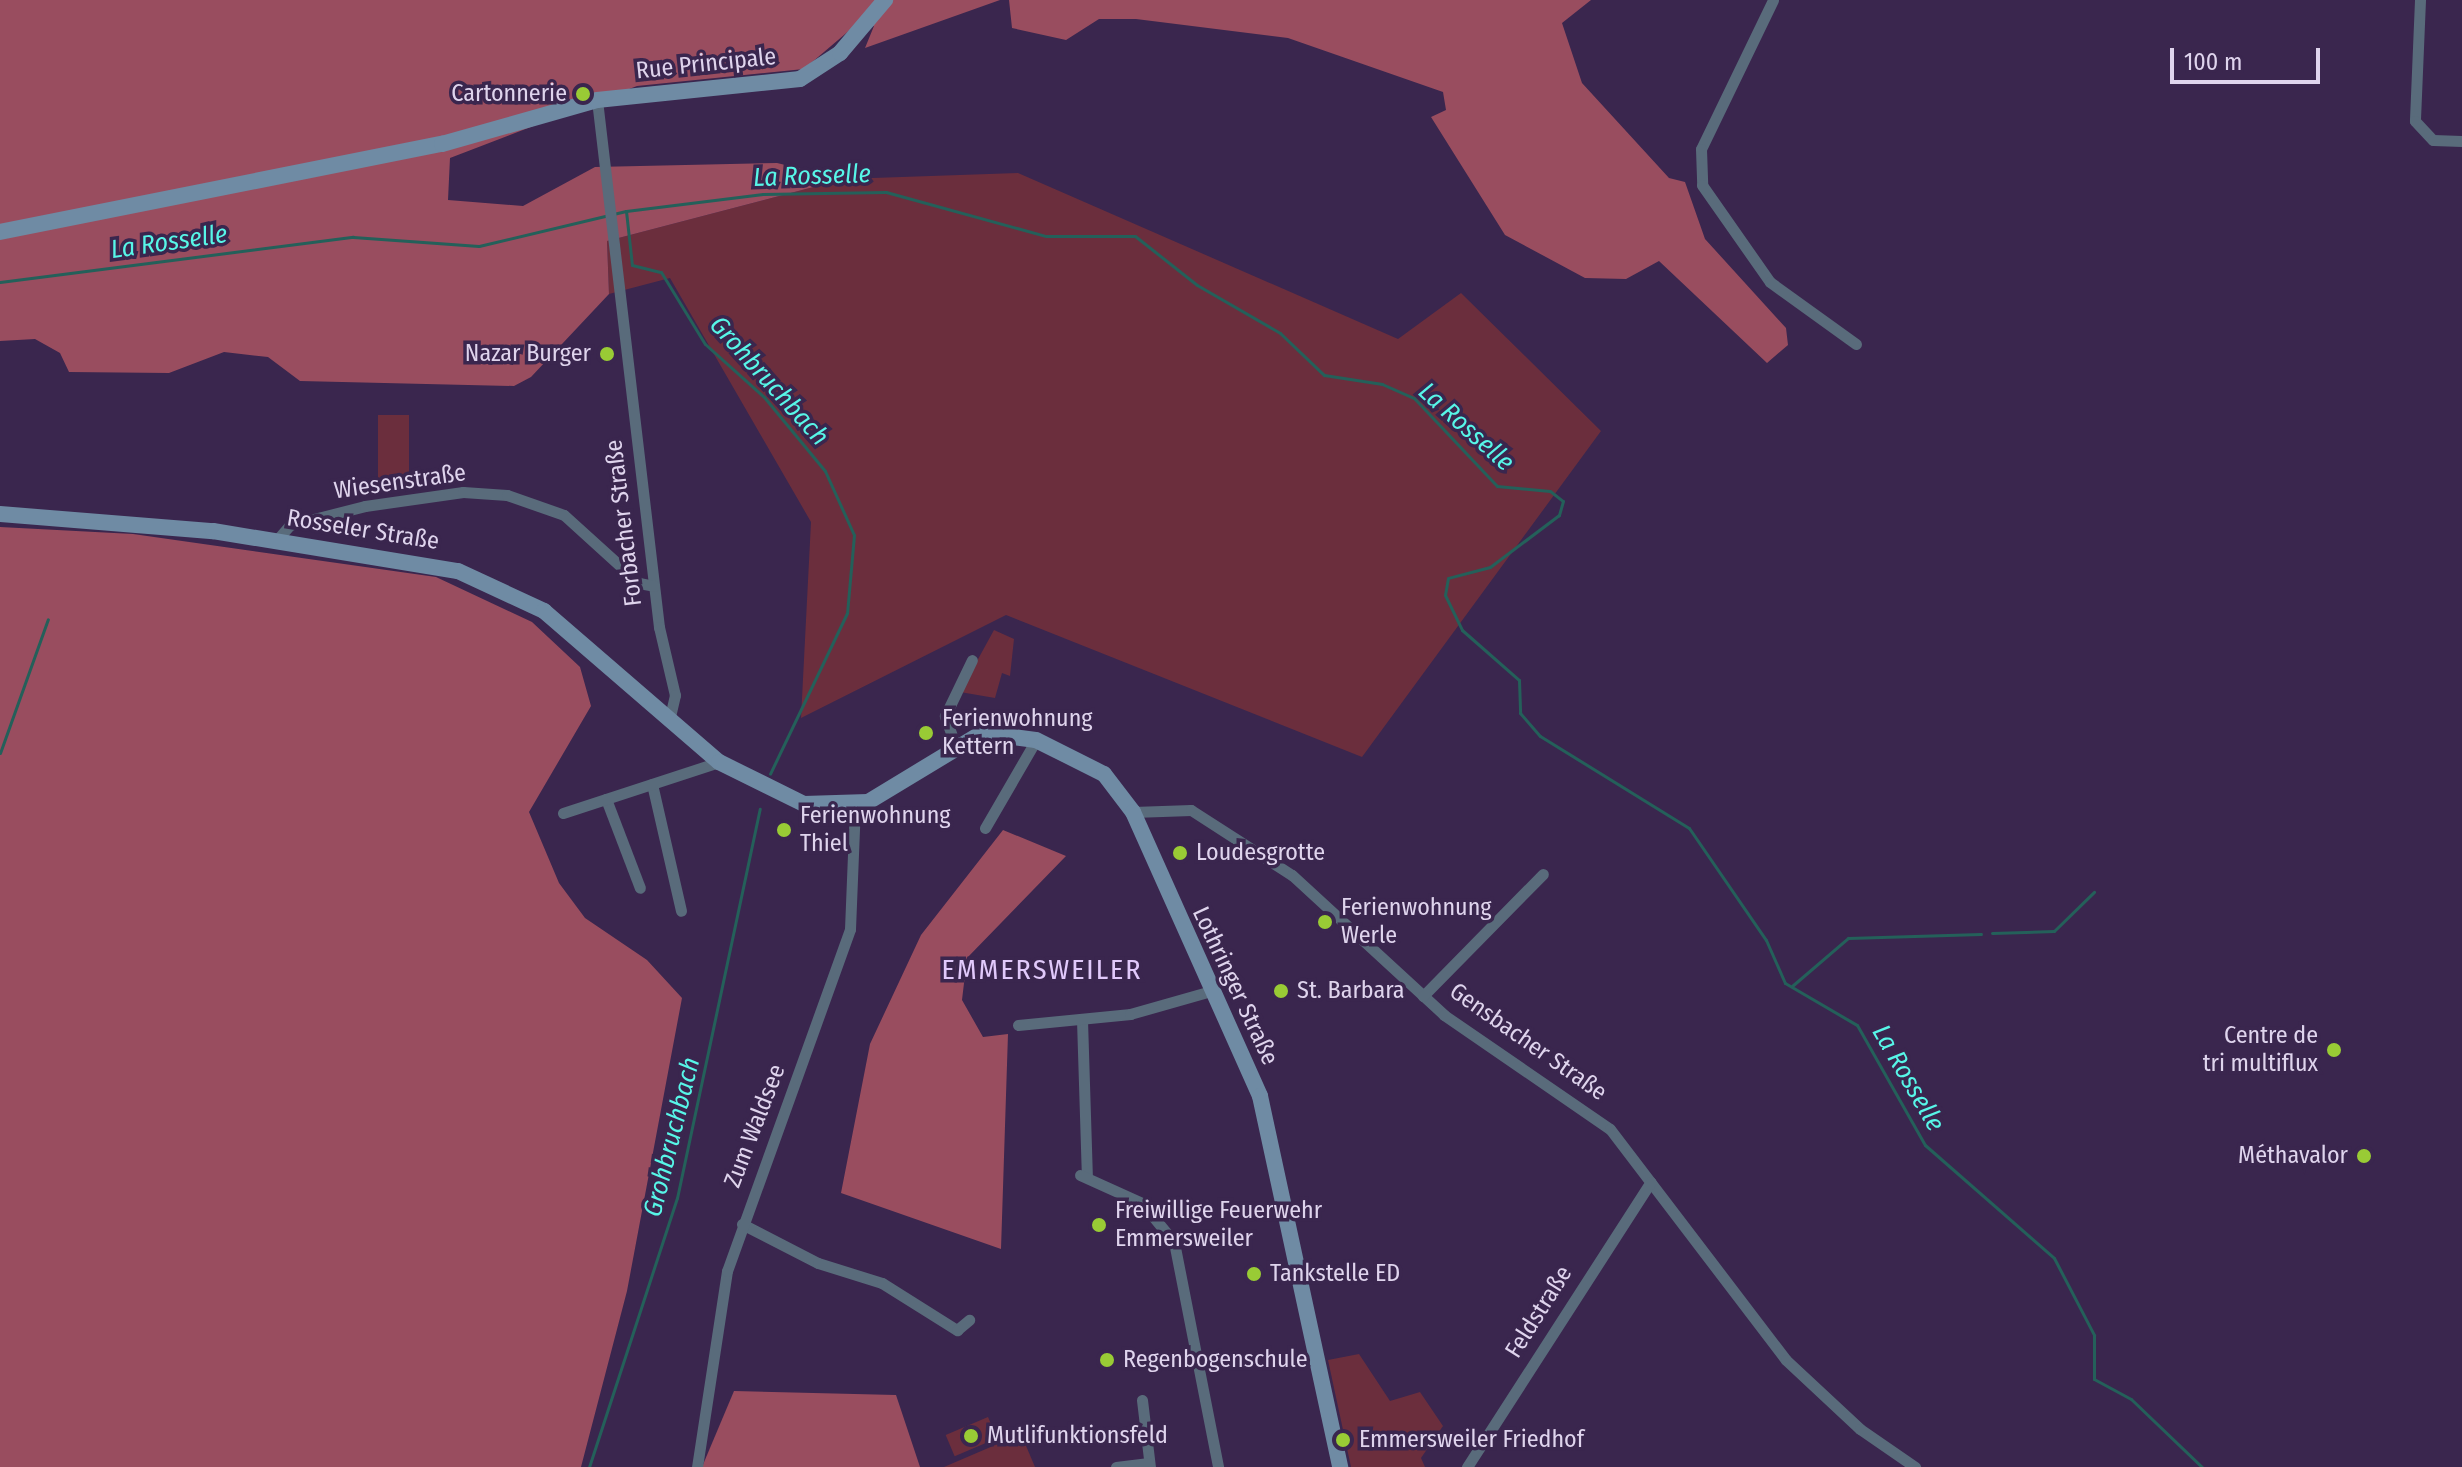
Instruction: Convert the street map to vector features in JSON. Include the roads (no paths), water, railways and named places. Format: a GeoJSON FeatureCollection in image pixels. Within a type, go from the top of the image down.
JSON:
{"type":"FeatureCollection","features":[{"type":"Feature","properties":{"kind":"main road","name":"Rue Principale"},"geometry":{"type":"LineString","coordinates":[[0,232],[442,144],[597,100],[800,79],[840,53],[885,0]]}},
{"type":"Feature","properties":{"kind":"main road","name":"Rosseler Straße"},"geometry":{"type":"LineString","coordinates":[[0,514],[104,519],[435,565],[504,588],[561,623],[669,721]]}},
{"type":"Feature","properties":{"kind":"main road"},"geometry":{"type":"LineString","coordinates":[[669,721],[719,762],[765,788],[804,804],[855,805],[897,789],[955,744],[999,732],[1036,740],[1104,774],[1133,812]]}},
{"type":"Feature","properties":{"kind":"main road","name":"Lothringer Straße"},"geometry":{"type":"LineString","coordinates":[[1133,812],[1214,990],[1268,1122],[1340,1467]]}},
{"type":"Feature","properties":{"kind":"street"},"geometry":{"type":"LineString","coordinates":[[1773,0],[1701,149],[1702,185],[1770,282],[1856,344]]}},
{"type":"Feature","properties":{"kind":"street"},"geometry":{"type":"LineString","coordinates":[[2420,0],[2415,121],[2433,140],[2462,141]]}},
{"type":"Feature","properties":{"kind":"street","name":"Forbacher Straße"},"geometry":{"type":"LineString","coordinates":[[597,100],[654,586],[675,695],[669,721]]}},
{"type":"Feature","properties":{"kind":"street","name":"Wiesenstraße"},"geometry":{"type":"LineString","coordinates":[[276,541],[290,525],[365,506],[497,494],[564,515],[639,583],[654,586]]}},
{"type":"Feature","properties":{"kind":"street"},"geometry":{"type":"LineString","coordinates":[[955,744],[945,716],[972,660]]}},
{"type":"Feature","properties":{"kind":"street"},"geometry":{"type":"LineString","coordinates":[[985,828],[1036,740]]}},
{"type":"Feature","properties":{"kind":"street"},"geometry":{"type":"LineString","coordinates":[[563,813],[719,762]]}},
{"type":"Feature","properties":{"kind":"street"},"geometry":{"type":"LineString","coordinates":[[652,784],[681,911]]}},
{"type":"Feature","properties":{"kind":"street"},"geometry":{"type":"LineString","coordinates":[[606,799],[640,888]]}},
{"type":"Feature","properties":{"kind":"street","name":"Zum Waldsee"},"geometry":{"type":"LineString","coordinates":[[697,1467],[727,1271],[847,941],[856,886],[855,805]]}},
{"type":"Feature","properties":{"kind":"street","name":"Gensbacher Straße"},"geometry":{"type":"LineString","coordinates":[[1133,812],[1163,806],[1203,816],[1319,896],[1444,1015],[1610,1129],[1786,1360],[1860,1429],[1915,1467]]}},
{"type":"Feature","properties":{"kind":"street"},"geometry":{"type":"LineString","coordinates":[[1423,996],[1543,874]]}},
{"type":"Feature","properties":{"kind":"street"},"geometry":{"type":"LineString","coordinates":[[1018,1025],[1082,1020],[1174,1005],[1214,990]]}},
{"type":"Feature","properties":{"kind":"street"},"geometry":{"type":"LineString","coordinates":[[1082,1020],[1084,1176],[1142,1203],[1174,1242],[1218,1467]]}},
{"type":"Feature","properties":{"kind":"street","name":"Feldstraße"},"geometry":{"type":"LineString","coordinates":[[1467,1467],[1651,1182]]}},
{"type":"Feature","properties":{"kind":"street"},"geometry":{"type":"LineString","coordinates":[[742,1224],[818,1263],[882,1283],[957,1330],[969,1320]]}},
{"type":"Feature","properties":{"kind":"street"},"geometry":{"type":"LineString","coordinates":[[1116,1467],[1149,1465],[1142,1400]]}},
{"type":"Feature","properties":{"kind":"waterway","name":"La Rosselle"},"geometry":{"type":"LineString","coordinates":[[0,282],[353,237],[479,246],[626,211],[763,194],[886,192],[1046,236],[1135,236],[1197,285],[1280,333],[1324,375],[1382,384],[1414,398],[1497,486],[1550,491],[1563,501],[1559,515],[1490,567],[1448,578],[1445,595],[1462,630],[1519,680],[1520,713],[1540,736],[1689,828],[1766,940],[1785,983],[1857,1025],[1925,1145],[2054,1258],[2094,1335],[2094,1379],[2131,1399],[2202,1467]]}},
{"type":"Feature","properties":{"kind":"waterway","name":"Grohbruchbach"},"geometry":{"type":"LineString","coordinates":[[626,211],[632,265],[661,272],[705,344],[764,397],[825,471],[854,535],[847,613],[770,774]]}},
{"type":"Feature","properties":{"kind":"waterway"},"geometry":{"type":"LineString","coordinates":[[0,753],[48,619]]}},
{"type":"Feature","properties":{"kind":"waterway","name":"Grohbruchbach"},"geometry":{"type":"LineString","coordinates":[[589,1467],[677,1198],[760,809]]}},
{"type":"Feature","properties":{"kind":"waterway"},"geometry":{"type":"LineString","coordinates":[[1992,933],[2054,931],[2094,892]]}},
{"type":"Feature","properties":{"kind":"waterway"},"geometry":{"type":"LineString","coordinates":[[1792,986],[1848,938],[1981,934]]}},
{"type":"Feature","properties":{"kind":"place","name":"Cartonnerie"},"geometry":{"type":"Point","coordinates":[583,94]}},
{"type":"Feature","properties":{"kind":"place","name":"Nazar Burger"},"geometry":{"type":"Point","coordinates":[607,354]}},
{"type":"Feature","properties":{"kind":"place","name":"Ferienwohnung Kettern"},"geometry":{"type":"Point","coordinates":[926,733]}},
{"type":"Feature","properties":{"kind":"place","name":"Ferienwohnung Thiel"},"geometry":{"type":"Point","coordinates":[784,830]}},
{"type":"Feature","properties":{"kind":"place","name":"Loudesgrotte"},"geometry":{"type":"Point","coordinates":[1180,853]}},
{"type":"Feature","properties":{"kind":"place","name":"Ferienwohnung Werle"},"geometry":{"type":"Point","coordinates":[1325,922]}},
{"type":"Feature","properties":{"kind":"place","name":"St. Barbara"},"geometry":{"type":"Point","coordinates":[1281,991]}},
{"type":"Feature","properties":{"kind":"place","name":"Centre de tri multiflux"},"geometry":{"type":"Point","coordinates":[2334,1050]}},
{"type":"Feature","properties":{"kind":"place","name":"Méthavalor"},"geometry":{"type":"Point","coordinates":[2364,1156]}},
{"type":"Feature","properties":{"kind":"place","name":"Freiwillige Feuerwehr Emmersweiler"},"geometry":{"type":"Point","coordinates":[1099,1225]}},
{"type":"Feature","properties":{"kind":"place","name":"Tankstelle ED"},"geometry":{"type":"Point","coordinates":[1254,1274]}},
{"type":"Feature","properties":{"kind":"place","name":"Regenbogenschule"},"geometry":{"type":"Point","coordinates":[1107,1360]}},
{"type":"Feature","properties":{"kind":"place","name":"Mutlifunktionsfeld"},"geometry":{"type":"Point","coordinates":[971,1436]}},
{"type":"Feature","properties":{"kind":"place","name":"Emmersweiler Friedhof"},"geometry":{"type":"Point","coordinates":[1343,1440]}},
{"type":"Feature","properties":{"kind":"district","name":"EMMERSWEILER"},"geometry":{"type":"Point","coordinates":[1042,970]}}]}
